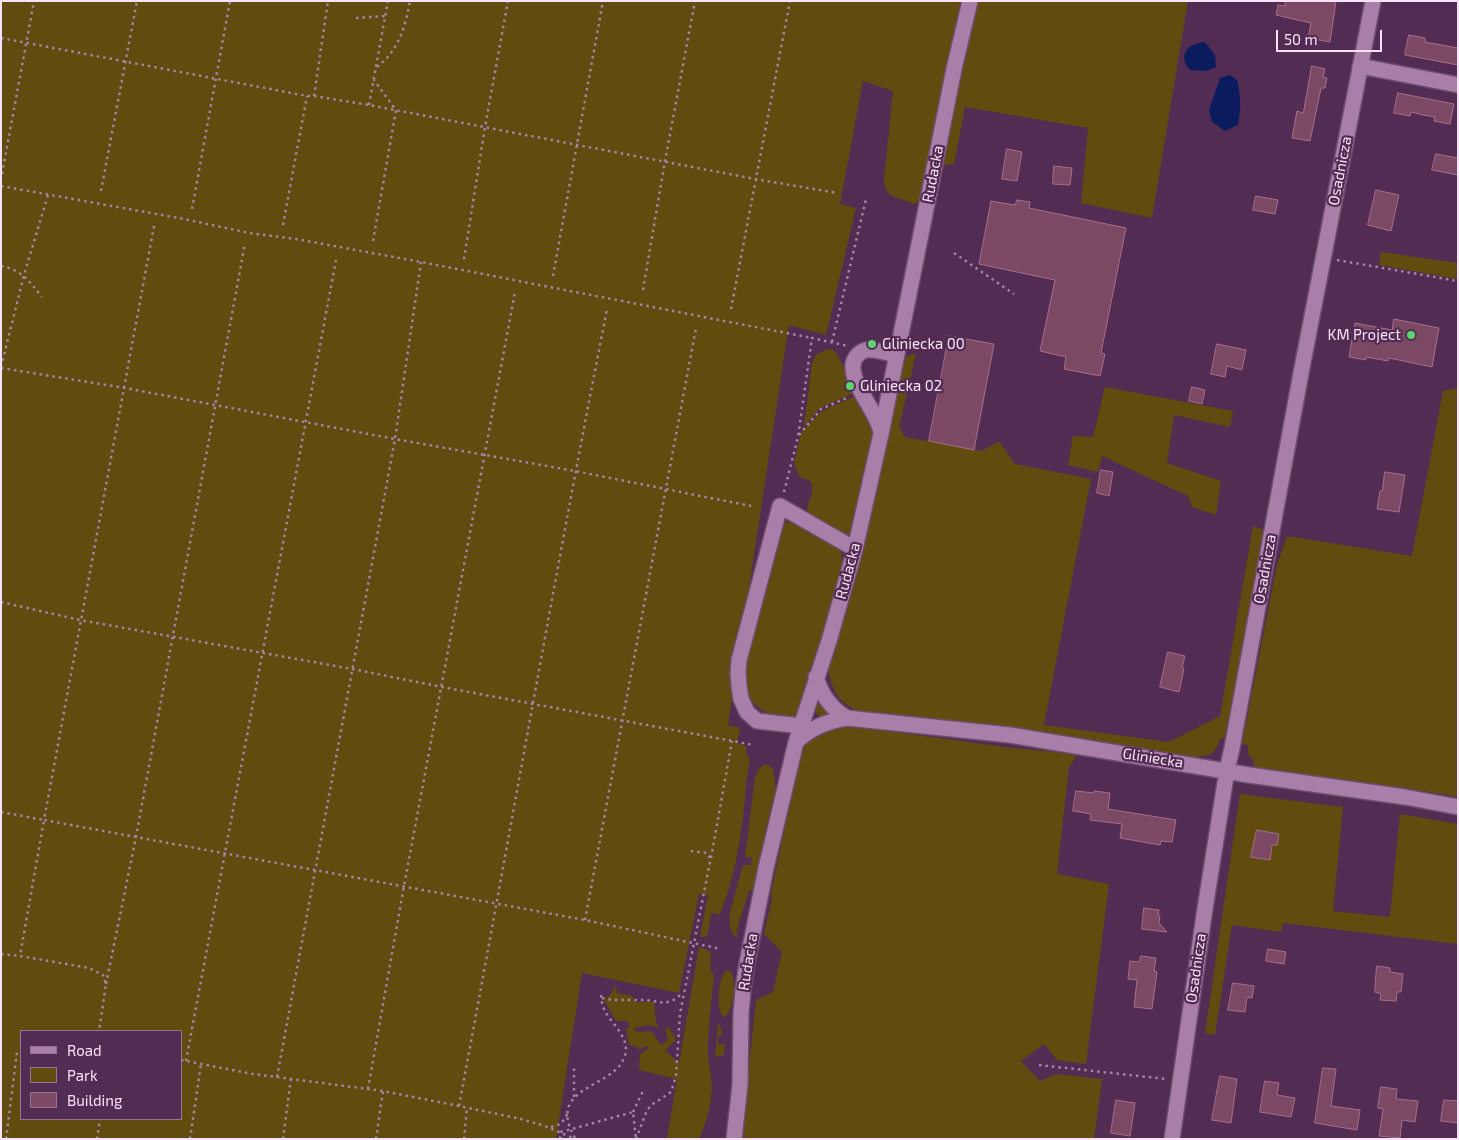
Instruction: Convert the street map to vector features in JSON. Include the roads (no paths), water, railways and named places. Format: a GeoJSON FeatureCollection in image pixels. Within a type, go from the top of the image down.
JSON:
{"type":"FeatureCollection","features":[{"type":"Feature","properties":{"kind":"street","name":"Rudacka"},"geometry":{"type":"LineString","coordinates":[[734,1139],[740,1085],[741,1013],[745,975],[766,868],[796,742],[829,641],[854,550],[881,434],[954,69],[970,1]]}},
{"type":"Feature","properties":{"kind":"street","name":"Osadnicza"},"geometry":{"type":"LineString","coordinates":[[1172,1139],[1226,770],[1232,748],[1373,1]]}},
{"type":"Feature","properties":{"kind":"street"},"geometry":{"type":"LineString","coordinates":[[1360,66],[1458,84]]}},
{"type":"Feature","properties":{"kind":"street"},"geometry":{"type":"LineString","coordinates":[[881,434],[878,422],[855,378],[853,365],[857,356],[866,350],[897,354]]}},
{"type":"Feature","properties":{"kind":"street"},"geometry":{"type":"LineString","coordinates":[[802,726],[757,722],[747,712],[742,699],[738,673],[739,660],[780,506],[854,550]]}},
{"type":"Feature","properties":{"kind":"street"},"geometry":{"type":"LineString","coordinates":[[816,676],[829,702],[847,718]]}},
{"type":"Feature","properties":{"kind":"street","name":"Gliniecka"},"geometry":{"type":"LineString","coordinates":[[796,742],[819,726],[847,718],[1010,735],[1458,807]]}},
{"type":"Feature","properties":{"kind":"place","name":"KM Project"},"geometry":{"type":"Point","coordinates":[1411,335]}},
{"type":"Feature","properties":{"kind":"place","name":"Gliniecka 00"},"geometry":{"type":"Point","coordinates":[872,344]}},
{"type":"Feature","properties":{"kind":"place","name":"Gliniecka 02"},"geometry":{"type":"Point","coordinates":[850,386]}}]}
